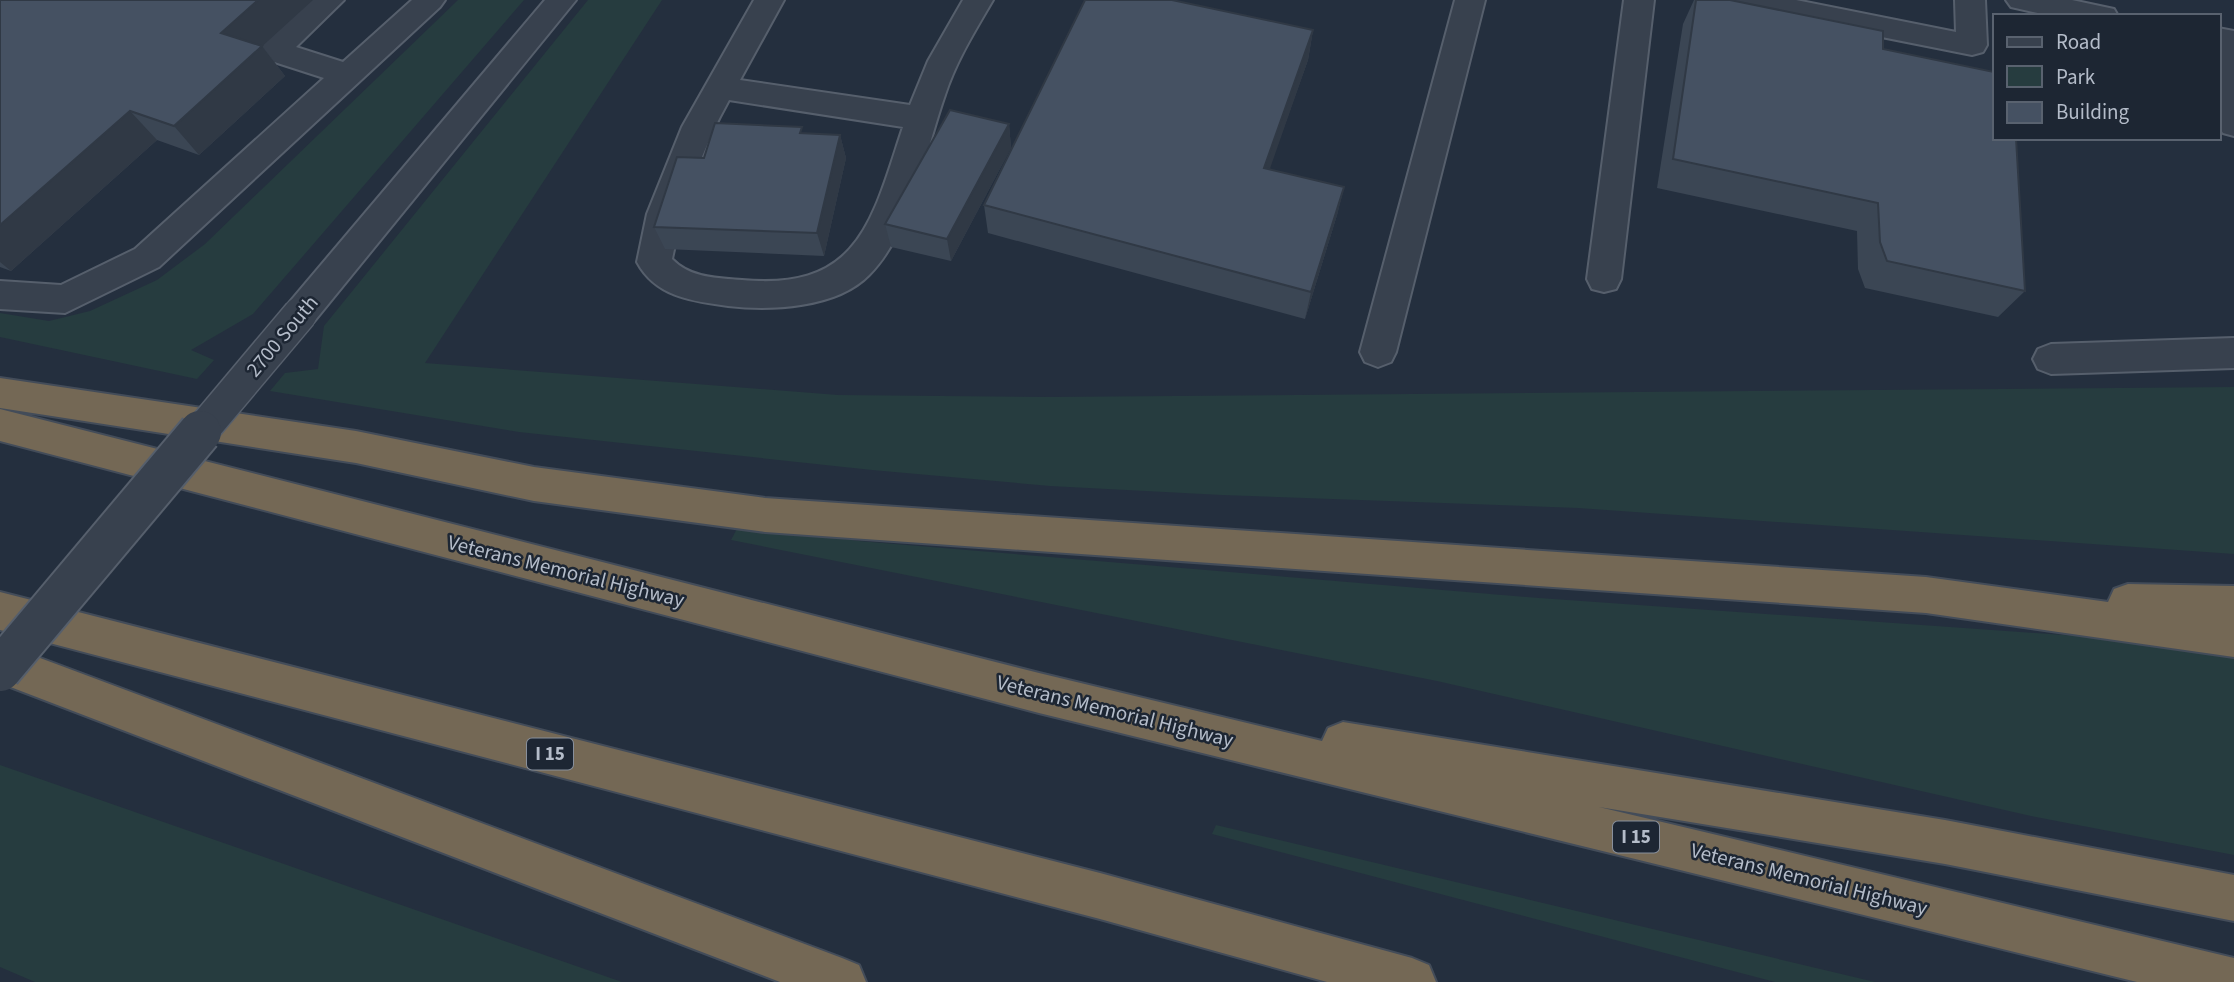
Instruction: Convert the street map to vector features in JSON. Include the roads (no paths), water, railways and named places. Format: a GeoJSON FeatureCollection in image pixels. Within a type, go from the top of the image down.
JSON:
{"type":"FeatureCollection","features":[{"type":"Feature","properties":{"kind":"highway"},"geometry":{"type":"LineString","coordinates":[[0,393],[356,447],[534,484],[765,515],[1926,595],[2234,605]]}},
{"type":"Feature","properties":{"kind":"highway","name":"Veterans Memorial Highway"},"geometry":{"type":"LineString","coordinates":[[0,425],[1039,693],[2234,982]]}},
{"type":"Feature","properties":{"kind":"highway"},"geometry":{"type":"LineString","coordinates":[[1926,595],[2234,638]]}},
{"type":"Feature","properties":{"kind":"highway","name":"I 15"},"geometry":{"type":"LineString","coordinates":[[0,611],[1100,896],[1412,982]]}},
{"type":"Feature","properties":{"kind":"highway"},"geometry":{"type":"LineString","coordinates":[[0,663],[842,982]]}},
{"type":"Feature","properties":{"kind":"highway"},"geometry":{"type":"LineString","coordinates":[[1039,693],[1945,842],[2234,898]]}},
{"type":"Feature","properties":{"kind":"street"},"geometry":{"type":"LineString","coordinates":[[329,0],[272,51],[348,75]]}},
{"type":"Feature","properties":{"kind":"street"},"geometry":{"type":"LineString","coordinates":[[0,295],[65,299],[147,258],[430,0]]}},
{"type":"Feature","properties":{"kind":"street","name":"2700 South"},"geometry":{"type":"LineString","coordinates":[[0,670],[561,0]]}},
{"type":"Feature","properties":{"kind":"street"},"geometry":{"type":"LineString","coordinates":[[769,0],[698,127],[664,214],[654,262],[666,278],[686,286],[760,297],[826,286],[856,267],[881,231],[939,70],[978,0]]}},
{"type":"Feature","properties":{"kind":"street"},"geometry":{"type":"LineString","coordinates":[[1378,352],[1470,0]]}},
{"type":"Feature","properties":{"kind":"street"},"geometry":{"type":"LineString","coordinates":[[1604,279],[1639,0]]}},
{"type":"Feature","properties":{"kind":"street"},"geometry":{"type":"LineString","coordinates":[[1746,0],[1972,45],[1970,0]]}},
{"type":"Feature","properties":{"kind":"street"},"geometry":{"type":"LineString","coordinates":[[2021,0],[2092,14]]}},
{"type":"Feature","properties":{"kind":"street"},"geometry":{"type":"LineString","coordinates":[[2220,49],[2234,125]]}},
{"type":"Feature","properties":{"kind":"street"},"geometry":{"type":"LineString","coordinates":[[720,88],[921,118]]}},
{"type":"Feature","properties":{"kind":"street"},"geometry":{"type":"LineString","coordinates":[[2051,359],[2234,353]]}}]}
